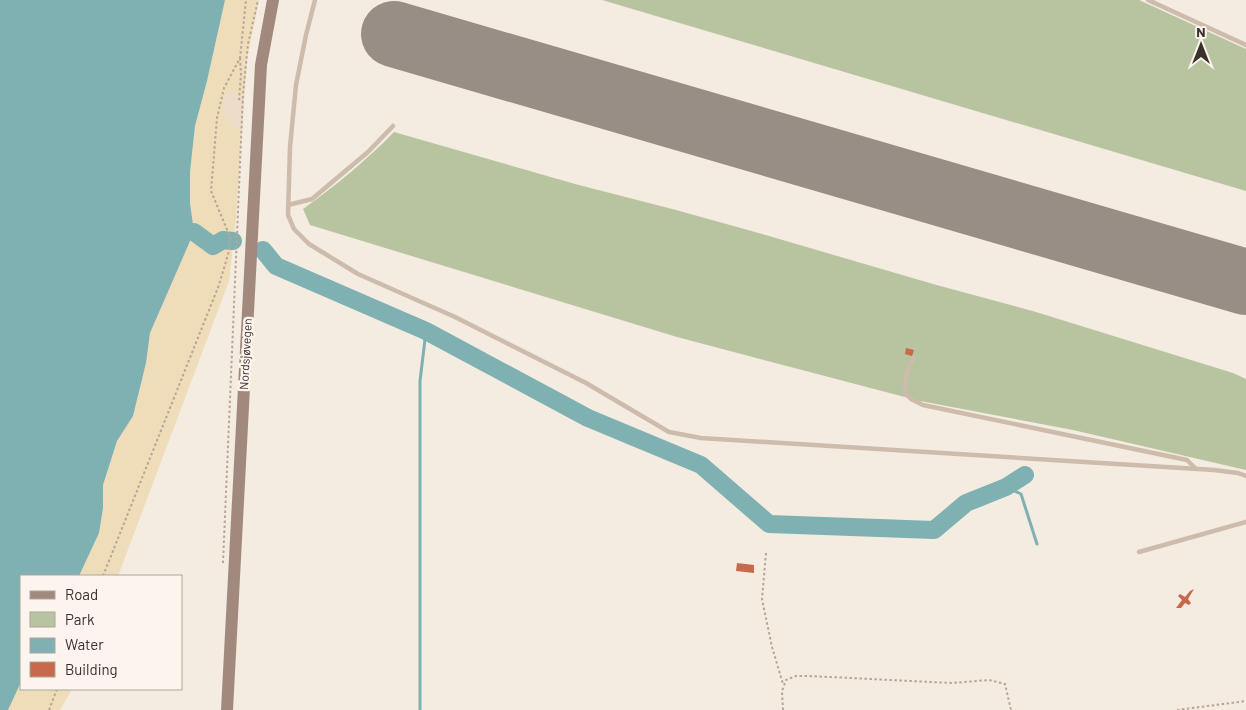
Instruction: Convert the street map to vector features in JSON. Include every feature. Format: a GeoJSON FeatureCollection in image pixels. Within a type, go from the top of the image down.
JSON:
{"type":"FeatureCollection","features":[{"type":"Feature","properties":{"kind":"main road","name":"Nordsjøvegen"},"geometry":{"type":"LineString","coordinates":[[227,710],[261,65],[273,0]]}},
{"type":"Feature","properties":{"kind":"lane"},"geometry":{"type":"LineString","coordinates":[[316,0],[306,35],[296,85],[290,147],[288,215],[294,228],[309,244],[358,274],[455,317],[586,383],[669,432],[701,438],[1196,469],[1238,473],[1246,476]]}},
{"type":"Feature","properties":{"kind":"lane"},"geometry":{"type":"LineString","coordinates":[[1148,0],[1246,45]]}},
{"type":"Feature","properties":{"kind":"lane"},"geometry":{"type":"LineString","coordinates":[[288,205],[312,199],[368,152],[393,126]]}},
{"type":"Feature","properties":{"kind":"lane"},"geometry":{"type":"LineString","coordinates":[[914,358],[906,376],[905,393],[911,399],[923,405],[1187,460],[1196,469]]}},
{"type":"Feature","properties":{"kind":"lane"},"geometry":{"type":"LineString","coordinates":[[1139,552],[1246,522]]}},
{"type":"Feature","properties":{"kind":"path"},"geometry":{"type":"LineString","coordinates":[[243,100],[239,99],[240,58],[246,0]]}},
{"type":"Feature","properties":{"kind":"path"},"geometry":{"type":"LineString","coordinates":[[222,570],[243,100],[248,44],[258,0]]}},
{"type":"Feature","properties":{"kind":"path"},"geometry":{"type":"LineString","coordinates":[[103,575],[219,285],[230,237],[211,192],[217,118],[224,88],[240,58]]}},
{"type":"Feature","properties":{"kind":"path"},"geometry":{"type":"LineString","coordinates":[[766,553],[762,599],[772,647],[783,684],[783,710]]}},
{"type":"Feature","properties":{"kind":"path"},"geometry":{"type":"LineString","coordinates":[[783,684],[791,677],[802,676],[952,683],[989,680],[1005,684],[1011,710]]}},
{"type":"Feature","properties":{"kind":"path"},"geometry":{"type":"LineString","coordinates":[[49,710],[58,690]]}},
{"type":"Feature","properties":{"kind":"path"},"geometry":{"type":"LineString","coordinates":[[1177,710],[1246,701]]}},
{"type":"Feature","properties":{"kind":"green space"},"geometry":{"type":"Polygon","coordinates":[[[602,0],[1139,0],[1246,49],[1246,191],[602,0]]]}},
{"type":"Feature","properties":{"kind":"green space"},"geometry":{"type":"Polygon","coordinates":[[[394,132],[1036,312],[1233,373],[1246,379],[1246,470],[1073,430],[920,401],[677,337],[310,225],[303,209],[373,153],[394,132]]]}},
{"type":"Feature","properties":{"kind":"sand"},"geometry":{"type":"Polygon","coordinates":[[[225,0],[259,0],[247,58],[236,218],[229,281],[118,575],[79,575],[99,533],[103,508],[103,485],[117,441],[133,416],[146,363],[150,333],[194,232],[190,203],[190,172],[195,126],[225,0]]]}},
{"type":"Feature","properties":{"kind":"sand"},"geometry":{"type":"Polygon","coordinates":[[[20,684],[20,690],[71,690],[60,710],[8,710],[20,684]]]}},
{"type":"Feature","properties":{"kind":"shaded area"},"geometry":{"type":"Polygon","coordinates":[[[227,90],[243,94],[242,131],[237,130],[230,123],[222,110],[227,90]]]}},
{"type":"Feature","properties":{"kind":"water"},"geometry":{"type":"Polygon","coordinates":[[[0,0],[225,0],[195,126],[190,172],[190,203],[194,232],[150,333],[146,363],[133,416],[117,441],[103,485],[103,508],[99,533],[79,575],[20,575],[20,684],[8,710],[0,710],[0,0]]]}},
{"type":"Feature","properties":{"kind":"building"},"geometry":{"type":"Polygon","coordinates":[[[906,348],[914,350],[912,356],[905,354],[906,348]]]}},
{"type":"Feature","properties":{"kind":"building"},"geometry":{"type":"Polygon","coordinates":[[[737,563],[754,565],[754,573],[736,571],[737,563]]]}},
{"type":"Feature","properties":{"kind":"building"},"geometry":{"type":"Polygon","coordinates":[[[1194,589],[1188,599],[1191,603],[1189,605],[1185,603],[1181,608],[1176,608],[1182,600],[1178,596],[1180,594],[1185,597],[1194,589]]]}},
{"type":"Feature","properties":{"kind":"waterway"},"geometry":{"type":"LineString","coordinates":[[194,232],[213,246],[223,240],[233,241]]}},
{"type":"Feature","properties":{"kind":"waterway"},"geometry":{"type":"LineString","coordinates":[[263,250],[276,266],[426,331],[588,418],[701,465],[769,524],[934,530],[966,503],[1006,487],[1025,475]]}},
{"type":"Feature","properties":{"kind":"waterway"},"geometry":{"type":"LineString","coordinates":[[420,710],[420,381],[426,331]]}},
{"type":"Feature","properties":{"kind":"waterway"},"geometry":{"type":"LineString","coordinates":[[1006,487],[1021,494],[1037,544]]}},
{"type":"Feature","properties":{"kind":"runway"},"geometry":{"type":"LineString","coordinates":[[394,34],[1246,282]]}}]}
